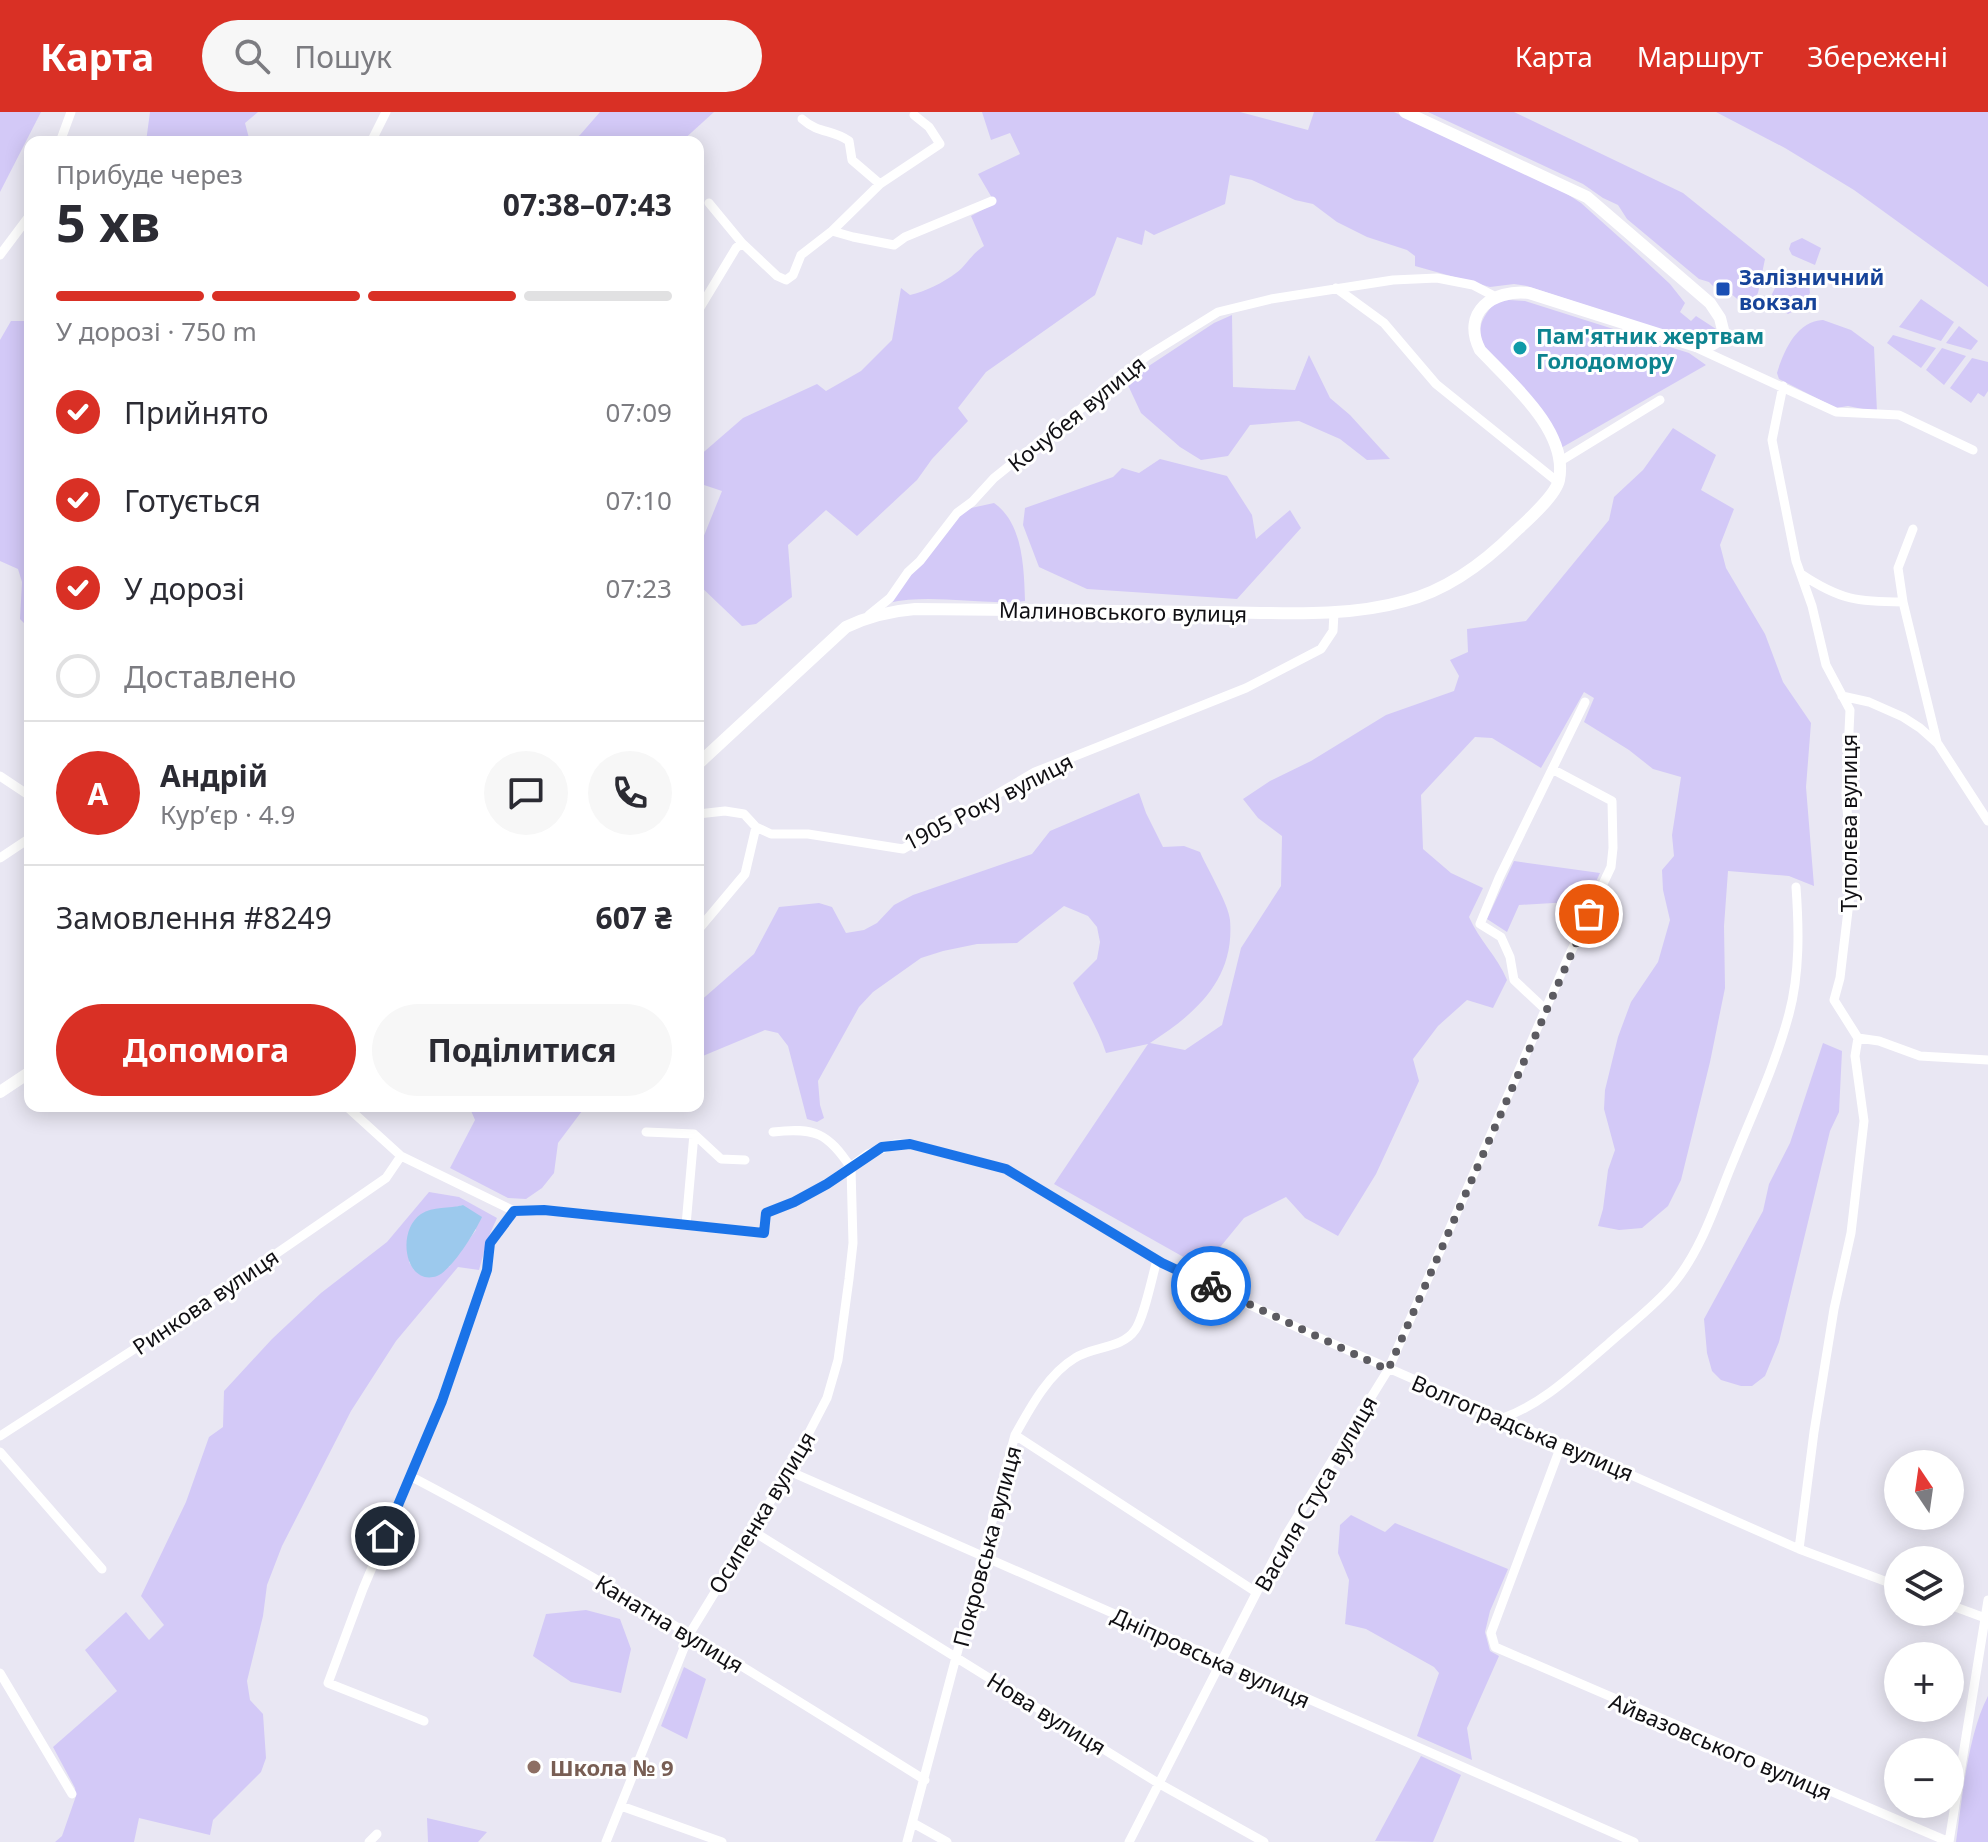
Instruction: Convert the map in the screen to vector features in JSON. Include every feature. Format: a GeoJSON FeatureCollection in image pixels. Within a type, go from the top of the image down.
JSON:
{"type":"FeatureCollection","features":[{"type":"Feature","properties":{"kind":"main road"},"geometry":{"type":"LineString","coordinates":[[1405,112],[1587,197],[1710,303],[1720,318],[1724,334],[1716,344],[1707,347],[1529,293],[1494,296],[1482,308],[1477,317],[1476,343],[1532,406],[1551,435],[1559,462],[1559,483]]}},
{"type":"Feature","properties":{"kind":"main road","name":"Малиновського вулиця"},"geometry":{"type":"LineString","coordinates":[[704,758],[829,641],[846,627],[866,617],[915,609],[1334,613],[1407,601],[1465,575],[1517,530],[1559,483]]}},
{"type":"Feature","properties":{"kind":"main road"},"geometry":{"type":"LineString","coordinates":[[0,1092],[24,1076]]}},
{"type":"Feature","properties":{"kind":"street"},"geometry":{"type":"LineString","coordinates":[[62,136],[71,112]]}},
{"type":"Feature","properties":{"kind":"street"},"geometry":{"type":"LineString","coordinates":[[374,136],[386,112]]}},
{"type":"Feature","properties":{"kind":"street"},"geometry":{"type":"LineString","coordinates":[[709,203],[742,243],[777,276],[786,280],[793,275],[801,255],[832,231],[880,184],[940,144],[929,127],[914,115]]}},
{"type":"Feature","properties":{"kind":"street"},"geometry":{"type":"LineString","coordinates":[[802,119],[814,130],[838,133],[849,141],[852,160],[880,184]]}},
{"type":"Feature","properties":{"kind":"street"},"geometry":{"type":"LineString","coordinates":[[832,231],[894,245],[905,237],[992,201]]}},
{"type":"Feature","properties":{"kind":"street"},"geometry":{"type":"LineString","coordinates":[[0,255],[24,223]]}},
{"type":"Feature","properties":{"kind":"street"},"geometry":{"type":"LineString","coordinates":[[704,301],[742,243]]}},
{"type":"Feature","properties":{"kind":"street","name":"Кочубея вулиця"},"geometry":{"type":"LineString","coordinates":[[866,617],[890,598],[957,513],[994,478],[1147,356],[1218,312],[1271,299],[1393,280],[1437,278],[1473,285],[1494,296]]}},
{"type":"Feature","properties":{"kind":"street"},"geometry":{"type":"LineString","coordinates":[[1336,288],[1384,323],[1436,384],[1559,483]]}},
{"type":"Feature","properties":{"kind":"street"},"geometry":{"type":"LineString","coordinates":[[1683,342],[1836,412],[1899,415],[1973,450]]}},
{"type":"Feature","properties":{"kind":"street","name":"Туполєва вулиця"},"geometry":{"type":"LineString","coordinates":[[1783,386],[1772,440],[1796,561],[1826,665],[1850,710],[1846,795],[1852,877],[1840,978],[1834,1000],[1858,1038]]}},
{"type":"Feature","properties":{"kind":"street"},"geometry":{"type":"LineString","coordinates":[[1559,462],[1660,400]]}},
{"type":"Feature","properties":{"kind":"street"},"geometry":{"type":"LineString","coordinates":[[1913,529],[1898,568],[1903,602],[1938,744],[1988,821]]}},
{"type":"Feature","properties":{"kind":"street"},"geometry":{"type":"LineString","coordinates":[[1801,574],[1832,594],[1846,598],[1903,602]]}},
{"type":"Feature","properties":{"kind":"street","name":"1905 Року вулиця"},"geometry":{"type":"LineString","coordinates":[[704,813],[725,811],[744,814],[756,827],[771,834],[808,834],[903,849],[1035,772],[1246,688],[1321,649],[1333,631],[1334,613]]}},
{"type":"Feature","properties":{"kind":"street"},"geometry":{"type":"LineString","coordinates":[[1842,696],[1869,702],[1903,717],[1938,744]]}},
{"type":"Feature","properties":{"kind":"street"},"geometry":{"type":"LineString","coordinates":[[1546,1010],[1514,980],[1510,957],[1501,937],[1480,924],[1585,702]]}},
{"type":"Feature","properties":{"kind":"street","name":"Василя Стуса вулиця"},"geometry":{"type":"LineString","coordinates":[[1129,1842],[1286,1535],[1388,1370],[1611,867],[1612,801],[1552,769]]}},
{"type":"Feature","properties":{"kind":"street"},"geometry":{"type":"LineString","coordinates":[[0,776],[24,792]]}},
{"type":"Feature","properties":{"kind":"street"},"geometry":{"type":"LineString","coordinates":[[704,923],[745,874],[756,827]]}},
{"type":"Feature","properties":{"kind":"street"},"geometry":{"type":"LineString","coordinates":[[0,858],[24,842]]}},
{"type":"Feature","properties":{"kind":"street"},"geometry":{"type":"LineString","coordinates":[[1503,1418],[1523,1411],[1566,1381],[1654,1303],[1675,1282],[1703,1233],[1751,1120],[1790,1013],[1797,965],[1799,920],[1796,887]]}},
{"type":"Feature","properties":{"kind":"street"},"geometry":{"type":"LineString","coordinates":[[1799,1549],[1814,1432],[1834,1309],[1851,1233],[1857,1184],[1864,1121],[1855,1056],[1858,1038],[1908,1049],[1920,1056],[1988,1060]]}},
{"type":"Feature","properties":{"kind":"street"},"geometry":{"type":"LineString","coordinates":[[353,1112],[401,1156],[514,1211],[544,1210],[764,1233],[766,1213],[794,1202],[851,1168],[832,1141],[801,1128],[773,1132]]}},
{"type":"Feature","properties":{"kind":"street"},"geometry":{"type":"LineString","coordinates":[[646,1132],[694,1134],[721,1159],[745,1160]]}},
{"type":"Feature","properties":{"kind":"street"},"geometry":{"type":"LineString","coordinates":[[686,1225],[694,1134]]}},
{"type":"Feature","properties":{"kind":"street","name":"Волгоградська вулиця"},"geometry":{"type":"LineString","coordinates":[[851,1168],[868,1154],[895,1144],[910,1144],[993,1165],[1023,1177],[1157,1260],[1388,1370],[1562,1443],[1799,1549],[1884,1581]]}},
{"type":"Feature","properties":{"kind":"street","name":"Ринкова вулиця"},"geometry":{"type":"LineString","coordinates":[[0,1436],[190,1313],[386,1178],[401,1156]]}},
{"type":"Feature","properties":{"kind":"street","name":"Осипенка вулиця"},"geometry":{"type":"LineString","coordinates":[[606,1842],[690,1633],[789,1471],[827,1398],[838,1360],[853,1243],[851,1168]]}},
{"type":"Feature","properties":{"kind":"street"},"geometry":{"type":"LineString","coordinates":[[424,1721],[328,1683],[363,1589],[442,1401],[487,1270],[490,1243],[514,1211]]}},
{"type":"Feature","properties":{"kind":"street","name":"Покровська вулиця"},"geometry":{"type":"LineString","coordinates":[[907,1842],[1015,1435],[1061,1367],[1090,1350],[1123,1342],[1136,1329],[1157,1260]]}},
{"type":"Feature","properties":{"kind":"street"},"geometry":{"type":"LineString","coordinates":[[1015,1435],[1256,1592]]}},
{"type":"Feature","properties":{"kind":"street","name":"Айвазовського вулиця"},"geometry":{"type":"LineString","coordinates":[[1562,1443],[1491,1633],[1495,1647],[1949,1842]]}},
{"type":"Feature","properties":{"kind":"street"},"geometry":{"type":"LineString","coordinates":[[0,1452],[102,1569]]}},
{"type":"Feature","properties":{"kind":"street","name":"Дніпровська вулиця"},"geometry":{"type":"LineString","coordinates":[[789,1471],[1634,1842]]}},
{"type":"Feature","properties":{"kind":"street","name":"Канатна вулиця"},"geometry":{"type":"LineString","coordinates":[[410,1476],[690,1633],[925,1780]]}},
{"type":"Feature","properties":{"kind":"street","name":"Нова вулиця"},"geometry":{"type":"LineString","coordinates":[[751,1530],[1158,1783],[1264,1842]]}},
{"type":"Feature","properties":{"kind":"street"},"geometry":{"type":"LineString","coordinates":[[1949,1842],[1988,1600]]}},
{"type":"Feature","properties":{"kind":"street"},"geometry":{"type":"LineString","coordinates":[[1964,1610],[1987,1619]]}},
{"type":"Feature","properties":{"kind":"street"},"geometry":{"type":"LineString","coordinates":[[0,1673],[72,1794]]}},
{"type":"Feature","properties":{"kind":"street"},"geometry":{"type":"LineString","coordinates":[[621,1806],[722,1842]]}},
{"type":"Feature","properties":{"kind":"street"},"geometry":{"type":"LineString","coordinates":[[913,1823],[947,1842]]}},
{"type":"Feature","properties":{"kind":"street"},"geometry":{"type":"LineString","coordinates":[[369,1842],[377,1834]]}},
{"type":"Feature","properties":{"kind":"shaded area"},"geometry":{"type":"Polygon","coordinates":[[[0,112],[41,112],[29,136],[24,136],[24,145],[0,192],[0,112]]]}},
{"type":"Feature","properties":{"kind":"shaded area"},"geometry":{"type":"Polygon","coordinates":[[[150,112],[258,112],[245,123],[248,136],[147,136],[150,112]]]}},
{"type":"Feature","properties":{"kind":"shaded area"},"geometry":{"type":"Polygon","coordinates":[[[600,112],[714,112],[688,136],[580,135],[600,112]]]}},
{"type":"Feature","properties":{"kind":"shaded area"},"geometry":{"type":"Polygon","coordinates":[[[982,112],[1240,112],[1308,130],[1314,112],[1394,112],[1558,188],[1581,203],[1670,284],[1685,303],[1680,312],[1691,321],[1696,316],[1716,329],[1711,339],[1698,342],[1527,286],[1490,287],[1415,266],[1415,256],[1407,250],[1367,237],[1337,222],[1313,204],[1295,200],[1252,180],[1230,175],[1225,204],[1154,235],[1145,230],[1142,245],[1117,237],[1095,295],[986,372],[958,408],[968,421],[917,480],[857,536],[826,510],[788,545],[792,597],[756,624],[742,626],[704,590],[704,536],[722,491],[704,485],[704,452],[743,418],[817,384],[826,391],[861,371],[892,340],[901,288],[910,295],[934,286],[956,273],[984,246],[971,216],[995,203],[978,174],[1020,154],[1010,133],[991,140],[982,112]]]}},
{"type":"Feature","properties":{"kind":"shaded area"},"geometry":{"type":"Polygon","coordinates":[[[1428,112],[1514,112],[1683,193],[1765,259],[1758,293],[1749,309],[1727,287],[1714,287],[1699,279],[1627,219],[1618,205],[1583,184],[1428,112]]]}},
{"type":"Feature","properties":{"kind":"shaded area"},"geometry":{"type":"Polygon","coordinates":[[[1716,112],[1988,112],[1988,287],[1854,190],[1785,148],[1716,112]]]}},
{"type":"Feature","properties":{"kind":"shaded area"},"geometry":{"type":"Polygon","coordinates":[[[1802,238],[1821,248],[1815,265],[1792,255],[1789,249],[1791,243],[1802,238]]]}},
{"type":"Feature","properties":{"kind":"shaded area"},"geometry":{"type":"Polygon","coordinates":[[[1794,275],[1809,283],[1810,293],[1799,308],[1788,314],[1775,306],[1771,296],[1778,282],[1794,275]]]}},
{"type":"Feature","properties":{"kind":"shaded area"},"geometry":{"type":"Polygon","coordinates":[[[1921,299],[1954,322],[1941,341],[1899,327],[1921,299]]]}},
{"type":"Feature","properties":{"kind":"shaded area"},"geometry":{"type":"Polygon","coordinates":[[[1525,301],[1689,353],[1706,365],[1561,448],[1484,347],[1481,328],[1484,318],[1495,302],[1525,301]]]}},
{"type":"Feature","properties":{"kind":"shaded area"},"geometry":{"type":"Polygon","coordinates":[[[1232,315],[1233,387],[1295,390],[1309,355],[1330,398],[1390,459],[1367,460],[1340,439],[1299,421],[1250,425],[1228,456],[1201,460],[1180,447],[1141,413],[1126,381],[1214,323],[1232,315]]]}},
{"type":"Feature","properties":{"kind":"shaded area"},"geometry":{"type":"Polygon","coordinates":[[[1823,320],[1851,330],[1874,347],[1877,412],[1848,406],[1836,408],[1779,379],[1780,364],[1793,338],[1806,325],[1823,320]]]}},
{"type":"Feature","properties":{"kind":"shaded area"},"geometry":{"type":"Polygon","coordinates":[[[11,321],[24,321],[24,623],[20,619],[22,582],[18,569],[0,561],[0,340],[11,321]]]}},
{"type":"Feature","properties":{"kind":"shaded area"},"geometry":{"type":"Polygon","coordinates":[[[1959,326],[1978,341],[1971,350],[1946,343],[1959,326]]]}},
{"type":"Feature","properties":{"kind":"shaded area"},"geometry":{"type":"Polygon","coordinates":[[[1893,335],[1936,348],[1921,368],[1887,343],[1893,335]]]}},
{"type":"Feature","properties":{"kind":"shaded area"},"geometry":{"type":"Polygon","coordinates":[[[1942,348],[1966,356],[1944,385],[1926,370],[1942,348]]]}},
{"type":"Feature","properties":{"kind":"shaded area"},"geometry":{"type":"Polygon","coordinates":[[[1972,358],[1988,362],[1988,391],[1984,397],[1978,393],[1971,403],[1950,388],[1972,358]]]}},
{"type":"Feature","properties":{"kind":"shaded area"},"geometry":{"type":"Polygon","coordinates":[[[1673,428],[1716,455],[1701,490],[1734,509],[1720,545],[1726,568],[1765,634],[1783,682],[1811,723],[1806,787],[1814,886],[1789,876],[1728,871],[1724,926],[1725,988],[1710,1062],[1681,1180],[1668,1206],[1642,1228],[1619,1230],[1598,1226],[1608,1170],[1615,1150],[1604,1109],[1605,1090],[1618,1037],[1631,1002],[1658,962],[1670,920],[1662,870],[1674,856],[1672,835],[1681,777],[1653,769],[1584,722],[1594,698],[1584,692],[1541,768],[1492,738],[1475,737],[1421,795],[1423,849],[1451,873],[1483,888],[1469,917],[1507,980],[1493,1008],[1467,1000],[1438,1026],[1413,1059],[1419,1081],[1376,1174],[1338,1236],[1305,1218],[1286,1197],[1244,1218],[1203,1268],[1054,1184],[1148,1044],[1106,1053],[1073,983],[1097,959],[1100,942],[1097,927],[1088,916],[1064,906],[1017,943],[977,944],[921,958],[873,992],[859,1007],[818,1081],[824,1118],[817,1122],[807,1119],[788,1046],[778,1033],[765,1030],[704,1055],[704,998],[754,954],[779,907],[819,903],[832,907],[846,933],[864,930],[877,923],[894,905],[913,895],[1032,854],[1050,831],[1139,793],[1163,847],[1184,846],[1200,852],[1229,913],[1230,941],[1219,978],[1196,1007],[1150,1043],[1185,1050],[1222,1025],[1241,948],[1281,886],[1282,836],[1258,818],[1243,799],[1386,715],[1454,691],[1459,676],[1450,660],[1468,652],[1467,629],[1526,621],[1609,520],[1614,497],[1643,470],[1673,428]]]}},
{"type":"Feature","properties":{"kind":"shaded area"},"geometry":{"type":"Polygon","coordinates":[[[1160,459],[1227,476],[1252,515],[1256,539],[1290,510],[1301,528],[1237,599],[1087,589],[1039,567],[1023,525],[1025,508],[1113,477],[1122,468],[1139,473],[1160,459]]]}},
{"type":"Feature","properties":{"kind":"shaded area"},"geometry":{"type":"Polygon","coordinates":[[[994,503],[1004,512],[1016,534],[1025,601],[922,599],[888,603],[962,510],[994,503]]]}},
{"type":"Feature","properties":{"kind":"shaded area"},"geometry":{"type":"Polygon","coordinates":[[[1514,861],[1600,873],[1587,901],[1519,905],[1507,932],[1487,919],[1514,861]]]}},
{"type":"Feature","properties":{"kind":"shaded area"},"geometry":{"type":"Polygon","coordinates":[[[1823,1043],[1842,1051],[1839,1112],[1830,1131],[1779,1342],[1765,1376],[1752,1386],[1741,1386],[1721,1380],[1712,1371],[1704,1319],[1763,1211],[1769,1184],[1790,1143],[1823,1043]]]}},
{"type":"Feature","properties":{"kind":"shaded area"},"geometry":{"type":"Polygon","coordinates":[[[472,1112],[581,1112],[558,1143],[554,1173],[542,1188],[526,1199],[508,1198],[450,1168],[475,1120],[472,1112]]]}},
{"type":"Feature","properties":{"kind":"shaded area"},"geometry":{"type":"Polygon","coordinates":[[[429,1192],[459,1197],[497,1218],[479,1270],[458,1267],[396,1341],[351,1411],[282,1546],[267,1585],[263,1616],[247,1681],[250,1700],[263,1714],[266,1758],[261,1772],[213,1820],[210,1835],[139,1818],[134,1842],[55,1842],[62,1836],[76,1796],[75,1788],[53,1747],[117,1691],[85,1650],[126,1612],[149,1640],[164,1625],[141,1596],[186,1502],[209,1437],[223,1427],[224,1391],[272,1339],[321,1293],[387,1242],[429,1192]],[[463,1205],[452,1208],[409,1262],[414,1270],[449,1267],[476,1230],[463,1205]]]}},
{"type":"Feature","properties":{"kind":"shaded area"},"geometry":{"type":"Polygon","coordinates":[[[1351,1515],[1385,1532],[1395,1523],[1508,1569],[1490,1611],[1485,1632],[1490,1651],[1499,1656],[1467,1728],[1472,1760],[1417,1736],[1439,1673],[1434,1667],[1366,1629],[1345,1624],[1349,1580],[1338,1553],[1340,1525],[1351,1515]]]}},
{"type":"Feature","properties":{"kind":"shaded area"},"geometry":{"type":"Polygon","coordinates":[[[586,1610],[620,1619],[631,1649],[621,1693],[571,1682],[533,1656],[546,1614],[586,1610]]]}},
{"type":"Feature","properties":{"kind":"shaded area"},"geometry":{"type":"Polygon","coordinates":[[[684,1667],[706,1679],[687,1739],[661,1726],[684,1667]]]}},
{"type":"Feature","properties":{"kind":"shaded area"},"geometry":{"type":"Polygon","coordinates":[[[1988,1696],[1988,1842],[1956,1842],[1959,1818],[1964,1818],[1964,1782],[1981,1711],[1988,1696]]]}},
{"type":"Feature","properties":{"kind":"shaded area"},"geometry":{"type":"Polygon","coordinates":[[[1421,1756],[1461,1775],[1433,1842],[1375,1841],[1421,1756]]]}},
{"type":"Feature","properties":{"kind":"shaded area"},"geometry":{"type":"Polygon","coordinates":[[[427,1818],[487,1832],[478,1842],[428,1842],[427,1818]]]}},
{"type":"Feature","properties":{"kind":"water"},"geometry":{"type":"Polygon","coordinates":[[[463,1205],[482,1217],[469,1241],[456,1259],[437,1276],[426,1277],[418,1273],[411,1266],[406,1244],[413,1222],[426,1211],[463,1205]]]}},
{"type":"Feature","properties":{"kind":"way so far"},"geometry":{"type":"LineString","coordinates":[[1211,1286],[1388,1370],[1589,914]]}},
{"type":"Feature","properties":{"kind":"place","name":"Залізничний вокзал"},"geometry":{"type":"Point","coordinates":[1723,289]}},
{"type":"Feature","properties":{"kind":"place","name":"Пам'ятник жертвам Голодомору"},"geometry":{"type":"Point","coordinates":[1520,348]}},
{"type":"Feature","properties":{"kind":"place","name":"Школа № 9"},"geometry":{"type":"Point","coordinates":[534,1767]}},
{"type":"Feature","properties":{"kind":"route"},"geometry":{"type":"LineString","coordinates":[[385,1536],[442,1401],[487,1270],[490,1243],[514,1211],[544,1210],[764,1233],[766,1213],[827,1184],[882,1147],[910,1144],[1006,1169],[1023,1177],[1162,1263],[1211,1286]]}}]}
